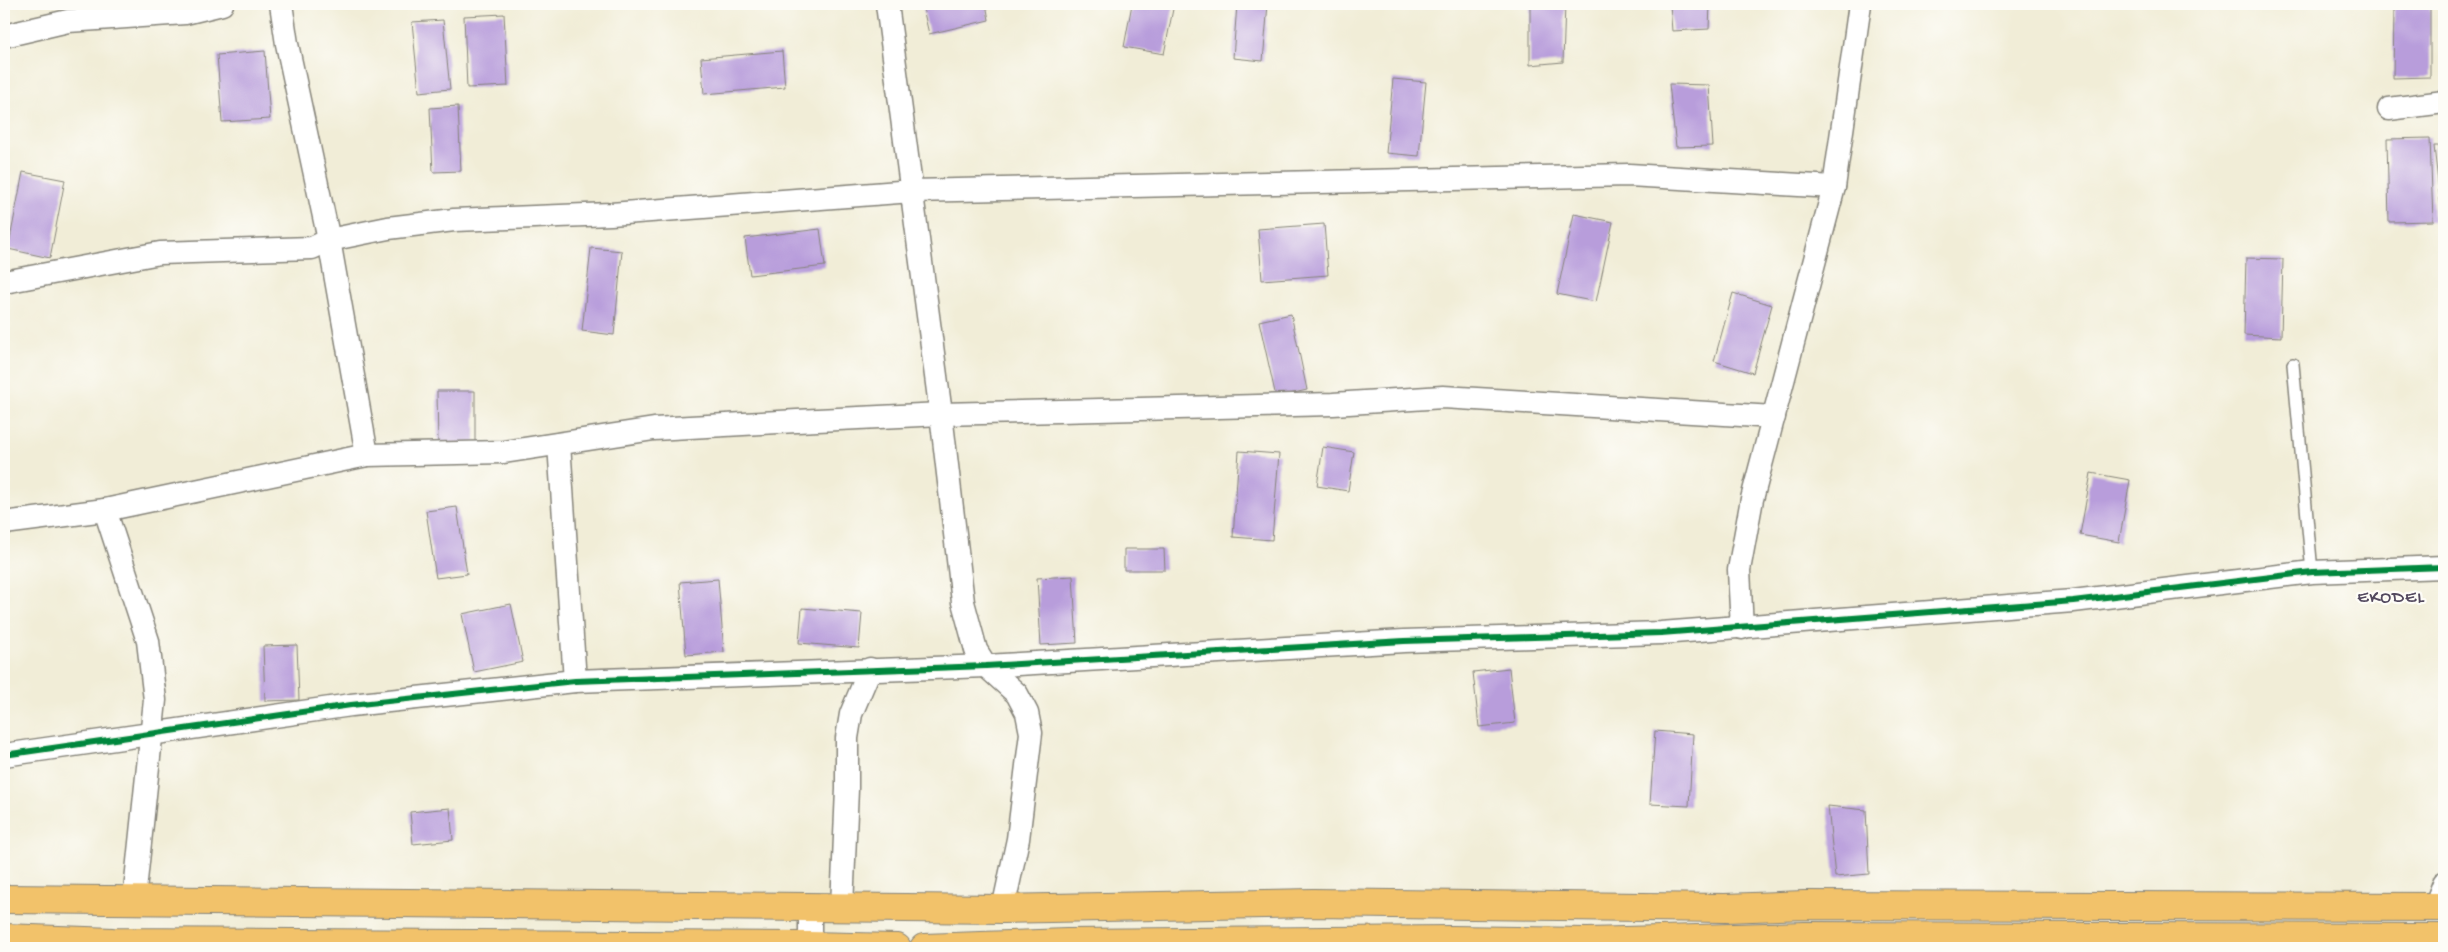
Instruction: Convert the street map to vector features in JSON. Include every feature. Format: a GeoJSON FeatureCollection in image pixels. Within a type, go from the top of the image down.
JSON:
{"type":"FeatureCollection","features":[{"type":"Feature","properties":{"kind":"highway"},"geometry":{"type":"LineString","coordinates":[[4,899],[1003,909],[1313,903],[1724,908],[1804,905],[2441,899]]}},
{"type":"Feature","properties":{"kind":"highway"},"geometry":{"type":"LineString","coordinates":[[4,938],[172,945],[897,948]]}},
{"type":"Feature","properties":{"kind":"highway"},"geometry":{"type":"LineString","coordinates":[[924,948],[1451,944],[1587,945],[1805,942],[2242,943],[2444,938]]}},
{"type":"Feature","properties":{"kind":"street"},"geometry":{"type":"LineString","coordinates":[[4,36],[68,21],[185,13],[222,4]]}},
{"type":"Feature","properties":{"kind":"street"},"geometry":{"type":"LineString","coordinates":[[281,4],[287,44],[329,240],[367,456]]}},
{"type":"Feature","properties":{"kind":"street"},"geometry":{"type":"LineString","coordinates":[[887,4],[941,414],[963,602],[976,650],[986,666],[1017,694],[1027,713],[1031,733],[1018,839],[1003,909]]}},
{"type":"Feature","properties":{"kind":"street"},"geometry":{"type":"LineString","coordinates":[[1742,628],[1739,570],[1752,499],[1834,187],[1860,4]]}},
{"type":"Feature","properties":{"kind":"street"},"geometry":{"type":"LineString","coordinates":[[2389,109],[2444,102]]}},
{"type":"Feature","properties":{"kind":"street"},"geometry":{"type":"LineString","coordinates":[[4,282],[160,253],[312,248],[329,240],[388,228],[454,220],[611,214],[912,191],[1629,175],[1834,187]]}},
{"type":"Feature","properties":{"kind":"street"},"geometry":{"type":"LineString","coordinates":[[4,523],[104,510],[367,456],[504,452],[654,429],[941,414],[1333,404],[1444,397],[1774,417]]}},
{"type":"Feature","properties":{"kind":"street"},"geometry":{"type":"LineString","coordinates":[[560,444],[575,681]]}},
{"type":"Feature","properties":{"kind":"street"},"geometry":{"type":"LineString","coordinates":[[104,510],[148,642],[155,700],[134,900]]}},
{"type":"Feature","properties":{"kind":"street"},"geometry":{"type":"LineString","coordinates":[[4,756],[351,705],[575,681],[986,666],[1404,640],[1661,633],[2073,601],[2312,572],[2444,567]]}},
{"type":"Feature","properties":{"kind":"street"},"geometry":{"type":"LineString","coordinates":[[842,907],[847,789],[847,738],[851,714],[870,669]]}},
{"type":"Feature","properties":{"kind":"street"},"geometry":{"type":"LineString","coordinates":[[810,906],[810,947]]}},
{"type":"Feature","properties":{"kind":"lane"},"geometry":{"type":"LineString","coordinates":[[2294,364],[2312,572]]}},
{"type":"Feature","properties":{"kind":"building"},"geometry":{"type":"Polygon","coordinates":[[[922,4],[986,4],[989,20],[929,34],[922,4]]]}},
{"type":"Feature","properties":{"kind":"building"},"geometry":{"type":"Polygon","coordinates":[[[1132,4],[1174,4],[1164,54],[1124,47],[1132,4]]]}},
{"type":"Feature","properties":{"kind":"building"},"geometry":{"type":"Polygon","coordinates":[[[1237,4],[1268,4],[1263,61],[1233,58],[1237,4]]]}},
{"type":"Feature","properties":{"kind":"building"},"geometry":{"type":"Polygon","coordinates":[[[1530,4],[1565,4],[1563,62],[1530,65],[1530,4]]]}},
{"type":"Feature","properties":{"kind":"building"},"geometry":{"type":"Polygon","coordinates":[[[1670,4],[1710,4],[1709,29],[1672,31],[1670,4]]]}},
{"type":"Feature","properties":{"kind":"building"},"geometry":{"type":"Polygon","coordinates":[[[2430,6],[2430,77],[2393,78],[2394,7],[2430,6]]]}},
{"type":"Feature","properties":{"kind":"building"},"geometry":{"type":"Polygon","coordinates":[[[504,14],[508,86],[467,88],[464,16],[504,14]]]}},
{"type":"Feature","properties":{"kind":"building"},"geometry":{"type":"Polygon","coordinates":[[[443,20],[450,89],[419,92],[412,22],[443,20]]]}},
{"type":"Feature","properties":{"kind":"building"},"geometry":{"type":"Polygon","coordinates":[[[265,51],[270,119],[222,122],[217,55],[265,51]]]}},
{"type":"Feature","properties":{"kind":"building"},"geometry":{"type":"Polygon","coordinates":[[[782,51],[785,87],[704,94],[701,58],[782,51]]]}},
{"type":"Feature","properties":{"kind":"building"},"geometry":{"type":"Polygon","coordinates":[[[1393,79],[1426,82],[1419,156],[1386,153],[1393,79]]]}},
{"type":"Feature","properties":{"kind":"building"},"geometry":{"type":"Polygon","coordinates":[[[1669,84],[1709,85],[1713,146],[1676,147],[1669,84]]]}},
{"type":"Feature","properties":{"kind":"building"},"geometry":{"type":"Polygon","coordinates":[[[458,106],[461,171],[433,172],[430,108],[458,106]]]}},
{"type":"Feature","properties":{"kind":"building"},"geometry":{"type":"Polygon","coordinates":[[[2430,138],[2433,221],[2389,222],[2387,139],[2430,138]]]}},
{"type":"Feature","properties":{"kind":"building"},"geometry":{"type":"Polygon","coordinates":[[[2434,146],[2444,146],[2444,208],[2441,209],[2434,146]]]}},
{"type":"Feature","properties":{"kind":"building"},"geometry":{"type":"Polygon","coordinates":[[[23,172],[65,180],[50,258],[8,249],[23,172]]]}},
{"type":"Feature","properties":{"kind":"building"},"geometry":{"type":"Polygon","coordinates":[[[1574,214],[1613,222],[1596,302],[1557,294],[1574,214]]]}},
{"type":"Feature","properties":{"kind":"building"},"geometry":{"type":"Polygon","coordinates":[[[1324,224],[1328,275],[1262,280],[1258,229],[1324,224]]]}},
{"type":"Feature","properties":{"kind":"building"},"geometry":{"type":"Polygon","coordinates":[[[820,229],[825,266],[750,275],[745,238],[820,229]]]}},
{"type":"Feature","properties":{"kind":"building"},"geometry":{"type":"Polygon","coordinates":[[[591,248],[622,251],[614,335],[582,331],[591,248]]]}},
{"type":"Feature","properties":{"kind":"building"},"geometry":{"type":"Polygon","coordinates":[[[2246,258],[2283,259],[2281,337],[2244,335],[2246,258]]]}},
{"type":"Feature","properties":{"kind":"building"},"geometry":{"type":"Polygon","coordinates":[[[1733,293],[1772,305],[1753,373],[1714,361],[1733,293]]]}},
{"type":"Feature","properties":{"kind":"building"},"geometry":{"type":"Polygon","coordinates":[[[1291,314],[1307,390],[1276,397],[1259,321],[1291,314]]]}},
{"type":"Feature","properties":{"kind":"building"},"geometry":{"type":"Polygon","coordinates":[[[437,391],[475,391],[475,445],[438,445],[437,391]]]}},
{"type":"Feature","properties":{"kind":"building"},"geometry":{"type":"Polygon","coordinates":[[[1323,447],[1354,452],[1348,491],[1317,486],[1323,447]]]}},
{"type":"Feature","properties":{"kind":"building"},"geometry":{"type":"Polygon","coordinates":[[[1239,451],[1279,454],[1272,540],[1233,537],[1239,451]]]}},
{"type":"Feature","properties":{"kind":"building"},"geometry":{"type":"Polygon","coordinates":[[[2091,473],[2130,480],[2119,542],[2080,535],[2091,473]]]}},
{"type":"Feature","properties":{"kind":"building"},"geometry":{"type":"Polygon","coordinates":[[[457,507],[467,574],[436,578],[426,511],[457,507]]]}},
{"type":"Feature","properties":{"kind":"building"},"geometry":{"type":"Polygon","coordinates":[[[1124,549],[1164,549],[1165,570],[1124,570],[1124,549]]]}},
{"type":"Feature","properties":{"kind":"building"},"geometry":{"type":"Polygon","coordinates":[[[1073,576],[1077,643],[1041,645],[1037,578],[1073,576]]]}},
{"type":"Feature","properties":{"kind":"building"},"geometry":{"type":"Polygon","coordinates":[[[718,579],[724,652],[686,655],[680,582],[718,579]]]}},
{"type":"Feature","properties":{"kind":"building"},"geometry":{"type":"Polygon","coordinates":[[[511,604],[523,662],[474,672],[462,614],[511,604]]]}},
{"type":"Feature","properties":{"kind":"building"},"geometry":{"type":"Polygon","coordinates":[[[802,608],[862,613],[859,648],[799,643],[802,608]]]}},
{"type":"Feature","properties":{"kind":"building"},"geometry":{"type":"Polygon","coordinates":[[[297,645],[299,700],[265,701],[263,646],[297,645]]]}},
{"type":"Feature","properties":{"kind":"building"},"geometry":{"type":"Polygon","coordinates":[[[1509,668],[1515,723],[1479,727],[1473,672],[1509,668]]]}},
{"type":"Feature","properties":{"kind":"building"},"geometry":{"type":"Polygon","coordinates":[[[1655,731],[1693,734],[1689,806],[1650,804],[1655,731]]]}},
{"type":"Feature","properties":{"kind":"building"},"geometry":{"type":"Polygon","coordinates":[[[1828,806],[1866,810],[1869,874],[1835,877],[1828,806]]]}},
{"type":"Feature","properties":{"kind":"building"},"geometry":{"type":"Polygon","coordinates":[[[450,808],[453,840],[413,844],[410,812],[450,808]]]}},
{"type":"Feature","properties":{"kind":"cycle path"},"geometry":{"type":"LineString","coordinates":[[4,755],[351,705],[575,681],[986,666],[1404,641],[1661,633],[2073,601],[2312,572],[2444,567]]}},
{"type":"Feature","properties":{"kind":"district","name":"EKODEL"},"geometry":{"type":"Point","coordinates":[2391,596]}}]}
